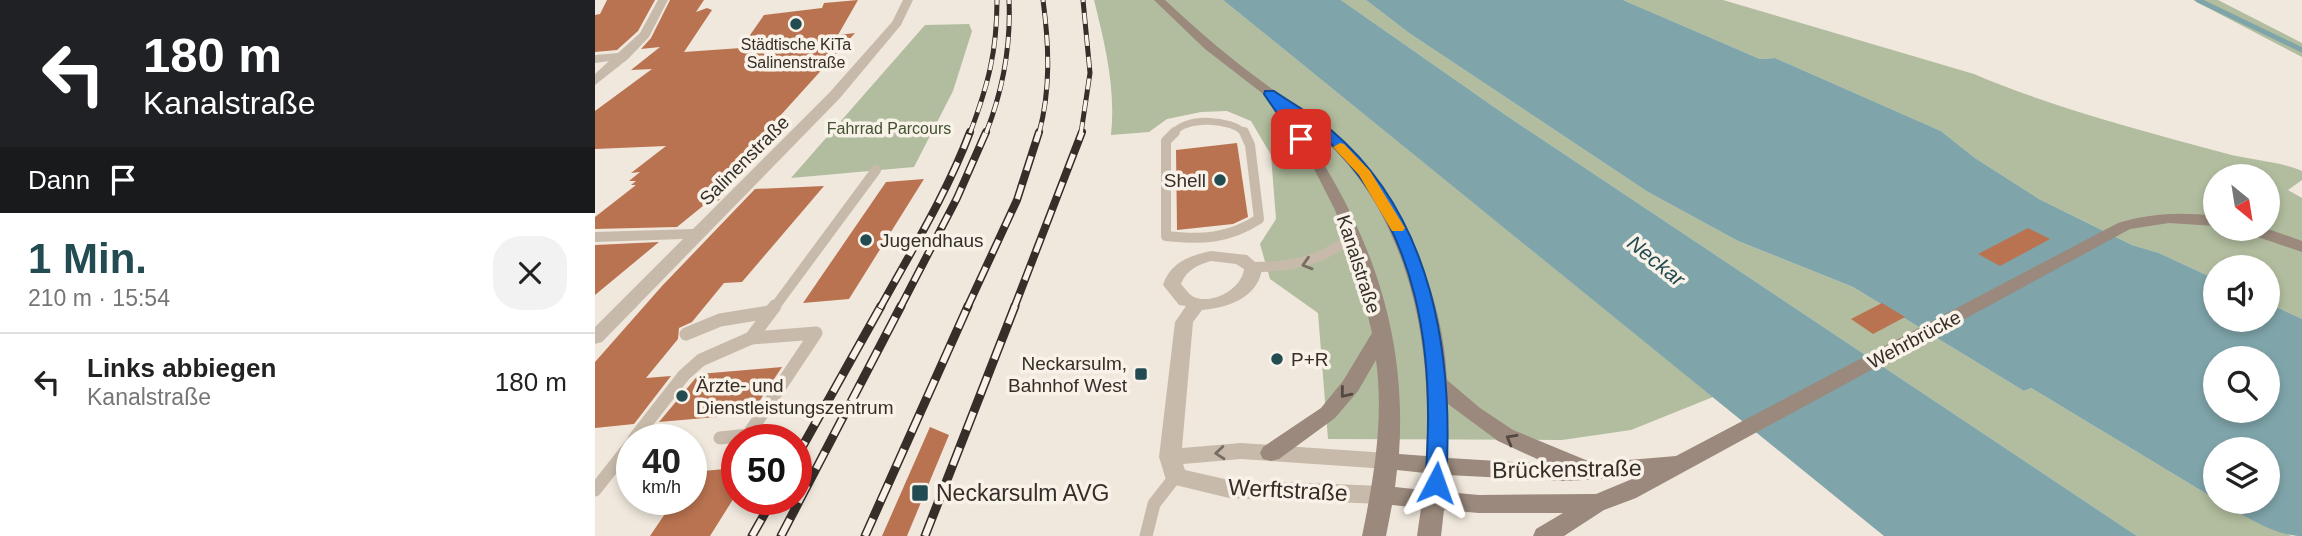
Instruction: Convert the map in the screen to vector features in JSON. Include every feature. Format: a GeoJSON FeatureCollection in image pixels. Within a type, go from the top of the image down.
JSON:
{"type":"FeatureCollection","features":[{"type":"Feature","properties":{"kind":"main road","name":"Kanalstraße"},"geometry":{"type":"LineString","coordinates":[[1159,0],[1203,42],[1270,94],[1327,133],[1365,173],[1388,209],[1410,254],[1428,309],[1439,383],[1434,500]]}},
{"type":"Feature","properties":{"kind":"main road","name":"Kanalstraße"},"geometry":{"type":"LineString","coordinates":[[1270,94],[1330,183],[1354,237],[1373,294],[1388,382],[1389,427],[1382,495]]}},
{"type":"Feature","properties":{"kind":"main road","name":"Wehrbrücke"},"geometry":{"type":"LineString","coordinates":[[1685,461],[2125,226],[2144,219],[2203,220]]}},
{"type":"Feature","properties":{"kind":"main road"},"geometry":{"type":"LineString","coordinates":[[2280,239],[2302,247]]}},
{"type":"Feature","properties":{"kind":"main road"},"geometry":{"type":"LineString","coordinates":[[1271,453],[1328,413],[1351,386],[1380,335]]}},
{"type":"Feature","properties":{"kind":"main road"},"geometry":{"type":"LineString","coordinates":[[1439,383],[1488,426],[1526,448],[1597,472]]}},
{"type":"Feature","properties":{"kind":"main road","name":"Brückenstraße"},"geometry":{"type":"LineString","coordinates":[[1387,461],[1479,471],[1597,472],[1633,470],[1685,461]]}},
{"type":"Feature","properties":{"kind":"main road","name":"Brückenstraße"},"geometry":{"type":"LineString","coordinates":[[1382,495],[1479,504],[1597,503],[1628,492],[1685,461]]}},
{"type":"Feature","properties":{"kind":"main road"},"geometry":{"type":"LineString","coordinates":[[1374,536],[1382,495]]}},
{"type":"Feature","properties":{"kind":"main road"},"geometry":{"type":"LineString","coordinates":[[1429,536],[1434,500]]}},
{"type":"Feature","properties":{"kind":"main road"},"geometry":{"type":"LineString","coordinates":[[1545,536],[1597,503]]}},
{"type":"Feature","properties":{"kind":"street"},"geometry":{"type":"LineString","coordinates":[[595,81],[645,35],[663,0]]}},
{"type":"Feature","properties":{"kind":"street","name":"Salinenstraße"},"geometry":{"type":"LineString","coordinates":[[595,338],[835,95],[897,23],[908,0]]}},
{"type":"Feature","properties":{"kind":"street"},"geometry":{"type":"LineString","coordinates":[[595,59],[624,56]]}},
{"type":"Feature","properties":{"kind":"street"},"geometry":{"type":"LineString","coordinates":[[595,237],[697,234]]}},
{"type":"Feature","properties":{"kind":"street"},"geometry":{"type":"LineString","coordinates":[[1210,248],[1252,267],[1255,275],[1252,284],[1243,292],[1214,303],[1198,303],[1176,293],[1173,285],[1174,277],[1210,248]]}},
{"type":"Feature","properties":{"kind":"street"},"geometry":{"type":"LineString","coordinates":[[1172,467],[1184,322],[1198,303]]}},
{"type":"Feature","properties":{"kind":"street","name":"Werftstraße"},"geometry":{"type":"LineString","coordinates":[[1172,467],[1241,451],[1387,461]]}},
{"type":"Feature","properties":{"kind":"street","name":"Werftstraße"},"geometry":{"type":"LineString","coordinates":[[1172,467],[1229,489],[1382,495]]}},
{"type":"Feature","properties":{"kind":"lane"},"geometry":{"type":"LineString","coordinates":[[1200,122],[1225,123],[1244,131],[1250,145],[1259,219],[1241,233],[1210,248],[1165,236],[1166,141],[1177,129],[1200,122]]}},
{"type":"Feature","properties":{"kind":"lane"},"geometry":{"type":"LineString","coordinates":[[751,338],[876,170]]}},
{"type":"Feature","properties":{"kind":"lane"},"geometry":{"type":"LineString","coordinates":[[1252,267],[1292,268],[1315,262],[1354,237]]}},
{"type":"Feature","properties":{"kind":"lane"},"geometry":{"type":"LineString","coordinates":[[686,334],[720,320],[769,312]]}},
{"type":"Feature","properties":{"kind":"lane"},"geometry":{"type":"LineString","coordinates":[[646,424],[684,375],[701,360],[751,338],[816,333],[748,435],[720,438]]}},
{"type":"Feature","properties":{"kind":"lane"},"geometry":{"type":"LineString","coordinates":[[595,490],[616,463]]}},
{"type":"Feature","properties":{"kind":"lane"},"geometry":{"type":"LineString","coordinates":[[1146,536],[1154,504],[1172,467]]}},
{"type":"Feature","properties":{"kind":"green space"},"geometry":{"type":"Polygon","coordinates":[[[1094,0],[1223,0],[1713,397],[1631,430],[1562,440],[1328,439],[1318,313],[1270,279],[1260,244],[1276,219],[1271,155],[1251,121],[1227,111],[1201,112],[1167,119],[1149,132],[1111,135],[1111,84],[1094,0]]]}},
{"type":"Feature","properties":{"kind":"green space"},"geometry":{"type":"Polygon","coordinates":[[[1341,0],[1366,0],[1409,33],[1648,192],[1738,241],[1853,287],[2024,391],[2031,388],[2203,492],[2203,514],[2244,514],[2292,536],[2137,536],[1507,116],[1341,0]]]}},
{"type":"Feature","properties":{"kind":"green space"},"geometry":{"type":"Polygon","coordinates":[[[1623,0],[1723,0],[1974,74],[2097,118],[2224,153],[2279,164],[2203,164],[2203,242],[2280,242],[2280,164],[2302,171],[2302,180],[2288,190],[2302,198],[2302,319],[2280,309],[2280,255],[2203,255],[2203,273],[2159,253],[2132,245],[2039,199],[1975,158],[1941,131],[1775,58],[1760,59],[1623,0]]]}},
{"type":"Feature","properties":{"kind":"green space"},"geometry":{"type":"Polygon","coordinates":[[[2193,0],[2218,0],[2302,43],[2302,57],[2193,0]]]}},
{"type":"Feature","properties":{"kind":"green space","name":"Fahrrad Parcours"},"geometry":{"type":"Polygon","coordinates":[[[969,24],[972,31],[953,91],[914,167],[791,178],[925,25],[969,24]]]}},
{"type":"Feature","properties":{"kind":"water","name":"Neckar"},"geometry":{"type":"Polygon","coordinates":[[[1223,0],[1341,0],[1507,116],[2137,536],[1884,536],[1223,0]]]}},
{"type":"Feature","properties":{"kind":"water"},"geometry":{"type":"Polygon","coordinates":[[[1366,0],[1623,0],[1760,59],[1775,58],[1941,131],[1975,158],[2039,199],[2132,245],[2159,253],[2203,273],[2203,332],[2280,332],[2280,309],[2302,319],[2302,536],[2281,533],[2242,514],[2280,514],[2280,437],[2203,437],[2203,492],[2031,388],[2024,391],[1853,287],[1738,241],[1648,192],[1409,33],[1366,0]]]}},
{"type":"Feature","properties":{"kind":"building"},"geometry":{"type":"Polygon","coordinates":[[[607,0],[655,0],[638,31],[617,50],[595,52],[595,15],[600,14],[607,0]]]}},
{"type":"Feature","properties":{"kind":"building"},"geometry":{"type":"Polygon","coordinates":[[[670,0],[704,0],[696,12],[707,8],[712,10],[684,52],[741,48],[764,15],[822,8],[824,3],[858,0],[838,35],[855,33],[770,127],[778,126],[711,191],[728,190],[718,201],[714,197],[677,227],[595,229],[595,217],[636,185],[631,185],[636,181],[629,181],[640,172],[631,173],[666,146],[595,149],[595,111],[652,69],[631,70],[660,47],[641,49],[651,38],[670,0]]]}},
{"type":"Feature","properties":{"kind":"building","name":"Shell"},"geometry":{"type":"Polygon","coordinates":[[[1237,143],[1248,217],[1233,224],[1177,230],[1176,150],[1237,143]]]}},
{"type":"Feature","properties":{"kind":"building","name":"Jugendhaus"},"geometry":{"type":"Polygon","coordinates":[[[924,179],[849,299],[803,303],[886,182],[924,179]]]}},
{"type":"Feature","properties":{"kind":"building"},"geometry":{"type":"Polygon","coordinates":[[[824,186],[742,282],[724,283],[692,322],[679,328],[678,339],[646,378],[671,376],[634,424],[595,428],[595,362],[662,286],[755,189],[824,186]]]}},
{"type":"Feature","properties":{"kind":"building"},"geometry":{"type":"Polygon","coordinates":[[[2028,228],[2050,239],[2000,266],[1978,254],[2028,228]]]}},
{"type":"Feature","properties":{"kind":"building"},"geometry":{"type":"Polygon","coordinates":[[[659,242],[595,295],[595,245],[659,242]]]}},
{"type":"Feature","properties":{"kind":"building"},"geometry":{"type":"Polygon","coordinates":[[[1882,303],[1905,317],[1873,334],[1851,319],[1882,303]]]}},
{"type":"Feature","properties":{"kind":"building"},"geometry":{"type":"Polygon","coordinates":[[[782,367],[751,414],[659,422],[699,374],[782,367]]]}},
{"type":"Feature","properties":{"kind":"building"},"geometry":{"type":"Polygon","coordinates":[[[930,427],[949,435],[907,536],[882,536],[930,427]]]}},
{"type":"Feature","properties":{"kind":"building"},"geometry":{"type":"Polygon","coordinates":[[[721,469],[721,515],[723,515],[710,536],[650,536],[664,515],[707,515],[707,471],[721,469]]]}},
{"type":"Feature","properties":{"kind":"waterway"},"geometry":{"type":"LineString","coordinates":[[2198,0],[2302,50]]}},
{"type":"Feature","properties":{"kind":"railway"},"geometry":{"type":"LineString","coordinates":[[970,133],[990,68],[997,0]]}},
{"type":"Feature","properties":{"kind":"railway"},"geometry":{"type":"LineString","coordinates":[[986,133],[1005,68],[1009,0]]}},
{"type":"Feature","properties":{"kind":"railway"},"geometry":{"type":"LineString","coordinates":[[1039,133],[1046,100],[1048,67],[1043,0]]}},
{"type":"Feature","properties":{"kind":"railway"},"geometry":{"type":"LineString","coordinates":[[1081,133],[1090,73],[1083,0]]}},
{"type":"Feature","properties":{"kind":"railway"},"geometry":{"type":"LineString","coordinates":[[880,308],[940,199],[970,132]]}},
{"type":"Feature","properties":{"kind":"railway"},"geometry":{"type":"LineString","coordinates":[[900,308],[957,198],[986,132]]}},
{"type":"Feature","properties":{"kind":"railway"},"geometry":{"type":"LineString","coordinates":[[967,308],[1017,200],[1039,132]]}},
{"type":"Feature","properties":{"kind":"railway"},"geometry":{"type":"LineString","coordinates":[[1014,308],[1082,132]]}},
{"type":"Feature","properties":{"kind":"railway"},"geometry":{"type":"LineString","coordinates":[[812,429],[881,306]]}},
{"type":"Feature","properties":{"kind":"railway"},"geometry":{"type":"LineString","coordinates":[[781,536],[901,306]]}},
{"type":"Feature","properties":{"kind":"railway"},"geometry":{"type":"LineString","coordinates":[[865,536],[968,306]]}},
{"type":"Feature","properties":{"kind":"railway"},"geometry":{"type":"LineString","coordinates":[[925,536],[1015,306]]}},
{"type":"Feature","properties":{"kind":"railway"},"geometry":{"type":"LineString","coordinates":[[752,536],[764,515]]}},
{"type":"Feature","properties":{"kind":"slow traffic"},"geometry":{"type":"LineString","coordinates":[[1340,147],[1365,173],[1398,228]]}},
{"type":"Feature","properties":{"kind":"place","name":"Städtische KiTa Salinenstraße"},"geometry":{"type":"Point","coordinates":[796,24]}},
{"type":"Feature","properties":{"kind":"place","name":"Shell"},"geometry":{"type":"Point","coordinates":[1220,180]}},
{"type":"Feature","properties":{"kind":"place","name":"Jugendhaus"},"geometry":{"type":"Point","coordinates":[866,240]}},
{"type":"Feature","properties":{"kind":"place","name":"P+R"},"geometry":{"type":"Point","coordinates":[1277,359]}},
{"type":"Feature","properties":{"kind":"place","name":"Neckarsulm, Bahnhof West"},"geometry":{"type":"Point","coordinates":[1141,374]}},
{"type":"Feature","properties":{"kind":"place","name":"Ärzte- und Dienstleistungszentrum"},"geometry":{"type":"Point","coordinates":[682,396]}},
{"type":"Feature","properties":{"kind":"place","name":"Neckarsulm AVG"},"geometry":{"type":"Point","coordinates":[920,493]}},
{"type":"Feature","properties":{"kind":"route"},"geometry":{"type":"LineString","coordinates":[[1301,139],[1270,94],[1327,133],[1365,173],[1388,209],[1410,254],[1428,309],[1439,383],[1440,432],[1436,483]]}}]}
